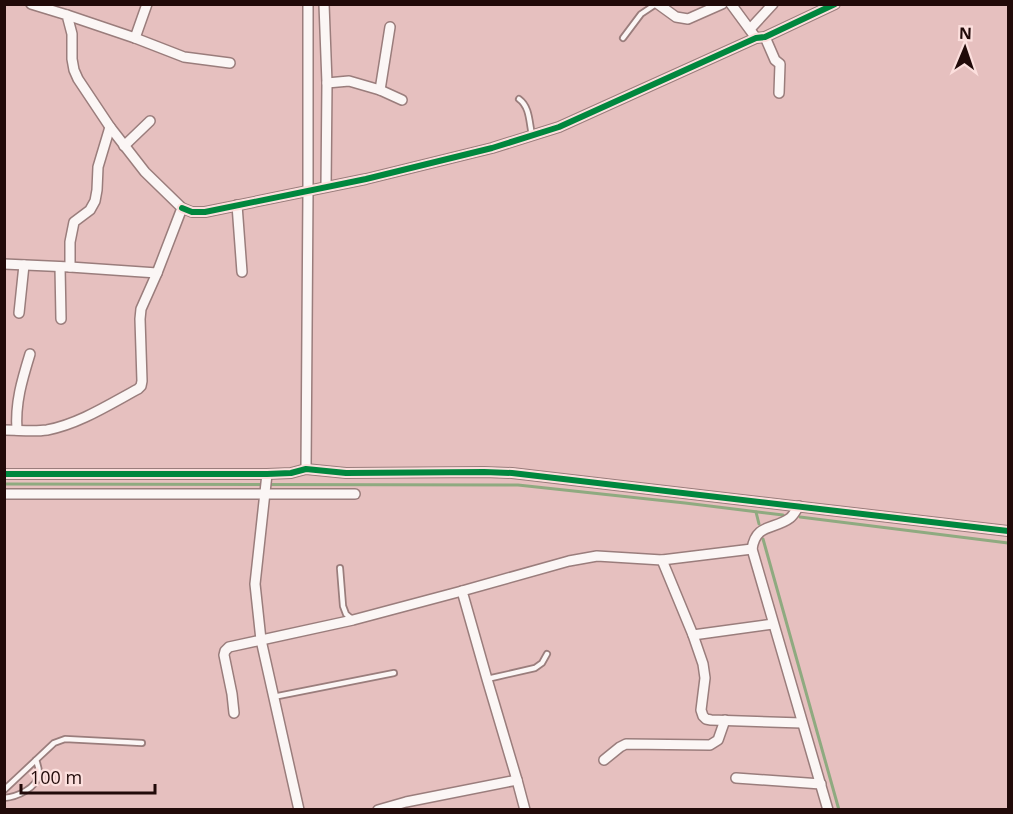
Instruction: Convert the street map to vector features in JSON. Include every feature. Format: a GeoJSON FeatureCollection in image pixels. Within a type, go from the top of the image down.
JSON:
{"type":"FeatureCollection","features":[{"type":"Feature","properties":{"kind":"street"},"geometry":{"type":"LineString","coordinates":[[31,4],[135,38],[184,57],[230,63]]}},
{"type":"Feature","properties":{"kind":"street"},"geometry":{"type":"LineString","coordinates":[[135,38],[147,4]]}},
{"type":"Feature","properties":{"kind":"street"},"geometry":{"type":"LineString","coordinates":[[306,469],[310,190],[308,4]]}},
{"type":"Feature","properties":{"kind":"street"},"geometry":{"type":"LineString","coordinates":[[324,4],[327,83],[324,187]]}},
{"type":"Feature","properties":{"kind":"street"},"geometry":{"type":"LineString","coordinates":[[657,4],[676,17],[688,19],[722,4]]}},
{"type":"Feature","properties":{"kind":"street"},"geometry":{"type":"LineString","coordinates":[[731,4],[780,64],[780,93]]}},
{"type":"Feature","properties":{"kind":"street"},"geometry":{"type":"LineString","coordinates":[[750,29],[773,4]]}},
{"type":"Feature","properties":{"kind":"street"},"geometry":{"type":"LineString","coordinates":[[67,15],[72,34],[74,70],[78,80],[110,127],[153,181],[182,208],[192,212],[205,212],[366,179],[492,148],[559,127],[835,4]]}},
{"type":"Feature","properties":{"kind":"street"},"geometry":{"type":"LineString","coordinates":[[380,90],[390,27]]}},
{"type":"Feature","properties":{"kind":"street"},"geometry":{"type":"LineString","coordinates":[[327,83],[349,81],[380,90],[402,100]]}},
{"type":"Feature","properties":{"kind":"street"},"geometry":{"type":"LineString","coordinates":[[124,146],[150,121]]}},
{"type":"Feature","properties":{"kind":"street"},"geometry":{"type":"LineString","coordinates":[[70,267],[70,242],[74,222],[90,210],[95,201],[98,190],[98,167],[110,127]]}},
{"type":"Feature","properties":{"kind":"street"},"geometry":{"type":"LineString","coordinates":[[237,206],[242,272]]}},
{"type":"Feature","properties":{"kind":"street"},"geometry":{"type":"LineString","coordinates":[[4,430],[50,429],[77,420],[141,386],[141,309],[182,208]]}},
{"type":"Feature","properties":{"kind":"street"},"geometry":{"type":"LineString","coordinates":[[4,264],[157,273]]}},
{"type":"Feature","properties":{"kind":"street"},"geometry":{"type":"LineString","coordinates":[[19,313],[24,265]]}},
{"type":"Feature","properties":{"kind":"street"},"geometry":{"type":"LineString","coordinates":[[60,267],[61,319]]}},
{"type":"Feature","properties":{"kind":"street"},"geometry":{"type":"LineString","coordinates":[[17,430],[16,410],[30,354]]}},
{"type":"Feature","properties":{"kind":"street"},"geometry":{"type":"LineString","coordinates":[[4,474],[267,474],[306,469],[346,473],[512,473],[1008,531]]}},
{"type":"Feature","properties":{"kind":"street"},"geometry":{"type":"LineString","coordinates":[[267,474],[255,584],[261,640],[299,810]]}},
{"type":"Feature","properties":{"kind":"street"},"geometry":{"type":"LineString","coordinates":[[4,494],[355,494]]}},
{"type":"Feature","properties":{"kind":"street"},"geometry":{"type":"LineString","coordinates":[[799,506],[789,519],[760,532],[752,549],[828,810]]}},
{"type":"Feature","properties":{"kind":"street"},"geometry":{"type":"LineString","coordinates":[[234,713],[225,659],[225,651],[229,647],[353,620],[569,561],[597,556],[662,560],[752,549]]}},
{"type":"Feature","properties":{"kind":"street"},"geometry":{"type":"LineString","coordinates":[[662,560],[693,635],[704,670],[701,710],[703,716],[706,719],[802,723]]}},
{"type":"Feature","properties":{"kind":"street"},"geometry":{"type":"LineString","coordinates":[[462,591],[525,810]]}},
{"type":"Feature","properties":{"kind":"street"},"geometry":{"type":"LineString","coordinates":[[693,635],[773,624]]}},
{"type":"Feature","properties":{"kind":"street"},"geometry":{"type":"LineString","coordinates":[[604,760],[626,744],[710,745],[718,740],[725,720]]}},
{"type":"Feature","properties":{"kind":"street"},"geometry":{"type":"LineString","coordinates":[[735,778],[820,784]]}},
{"type":"Feature","properties":{"kind":"street"},"geometry":{"type":"LineString","coordinates":[[378,810],[406,802],[518,780]]}},
{"type":"Feature","properties":{"kind":"lane"},"geometry":{"type":"LineString","coordinates":[[623,38],[641,14],[657,4]]}},
{"type":"Feature","properties":{"kind":"lane"},"geometry":{"type":"LineString","coordinates":[[519,99],[527,109],[531,135]]}},
{"type":"Feature","properties":{"kind":"lane"},"geometry":{"type":"LineString","coordinates":[[340,568],[343,606],[346,614],[353,620]]}},
{"type":"Feature","properties":{"kind":"lane"},"geometry":{"type":"LineString","coordinates":[[487,679],[535,668],[542,663],[547,654]]}},
{"type":"Feature","properties":{"kind":"lane"},"geometry":{"type":"LineString","coordinates":[[273,697],[394,673]]}},
{"type":"Feature","properties":{"kind":"lane"},"geometry":{"type":"LineString","coordinates":[[4,790],[54,743],[65,739],[142,743]]}},
{"type":"Feature","properties":{"kind":"lane"},"geometry":{"type":"LineString","coordinates":[[4,798],[12,798],[30,788],[39,778],[36,760]]}},
{"type":"Feature","properties":{"kind":"waterway"},"geometry":{"type":"LineString","coordinates":[[4,484],[518,485],[783,515]]}},
{"type":"Feature","properties":{"kind":"waterway"},"geometry":{"type":"LineString","coordinates":[[756,512],[759,524]]}},
{"type":"Feature","properties":{"kind":"waterway"},"geometry":{"type":"LineString","coordinates":[[800,517],[1008,543]]}},
{"type":"Feature","properties":{"kind":"waterway"},"geometry":{"type":"LineString","coordinates":[[763,539],[839,810]]}},
{"type":"Feature","properties":{"kind":"cycle path"},"geometry":{"type":"LineString","coordinates":[[182,208],[192,212],[205,212],[366,179],[492,148],[559,127],[835,4]]}},
{"type":"Feature","properties":{"kind":"cycle path"},"geometry":{"type":"LineString","coordinates":[[4,474],[267,474],[291,473],[306,469],[346,473],[512,473],[1008,531]]}}]}
